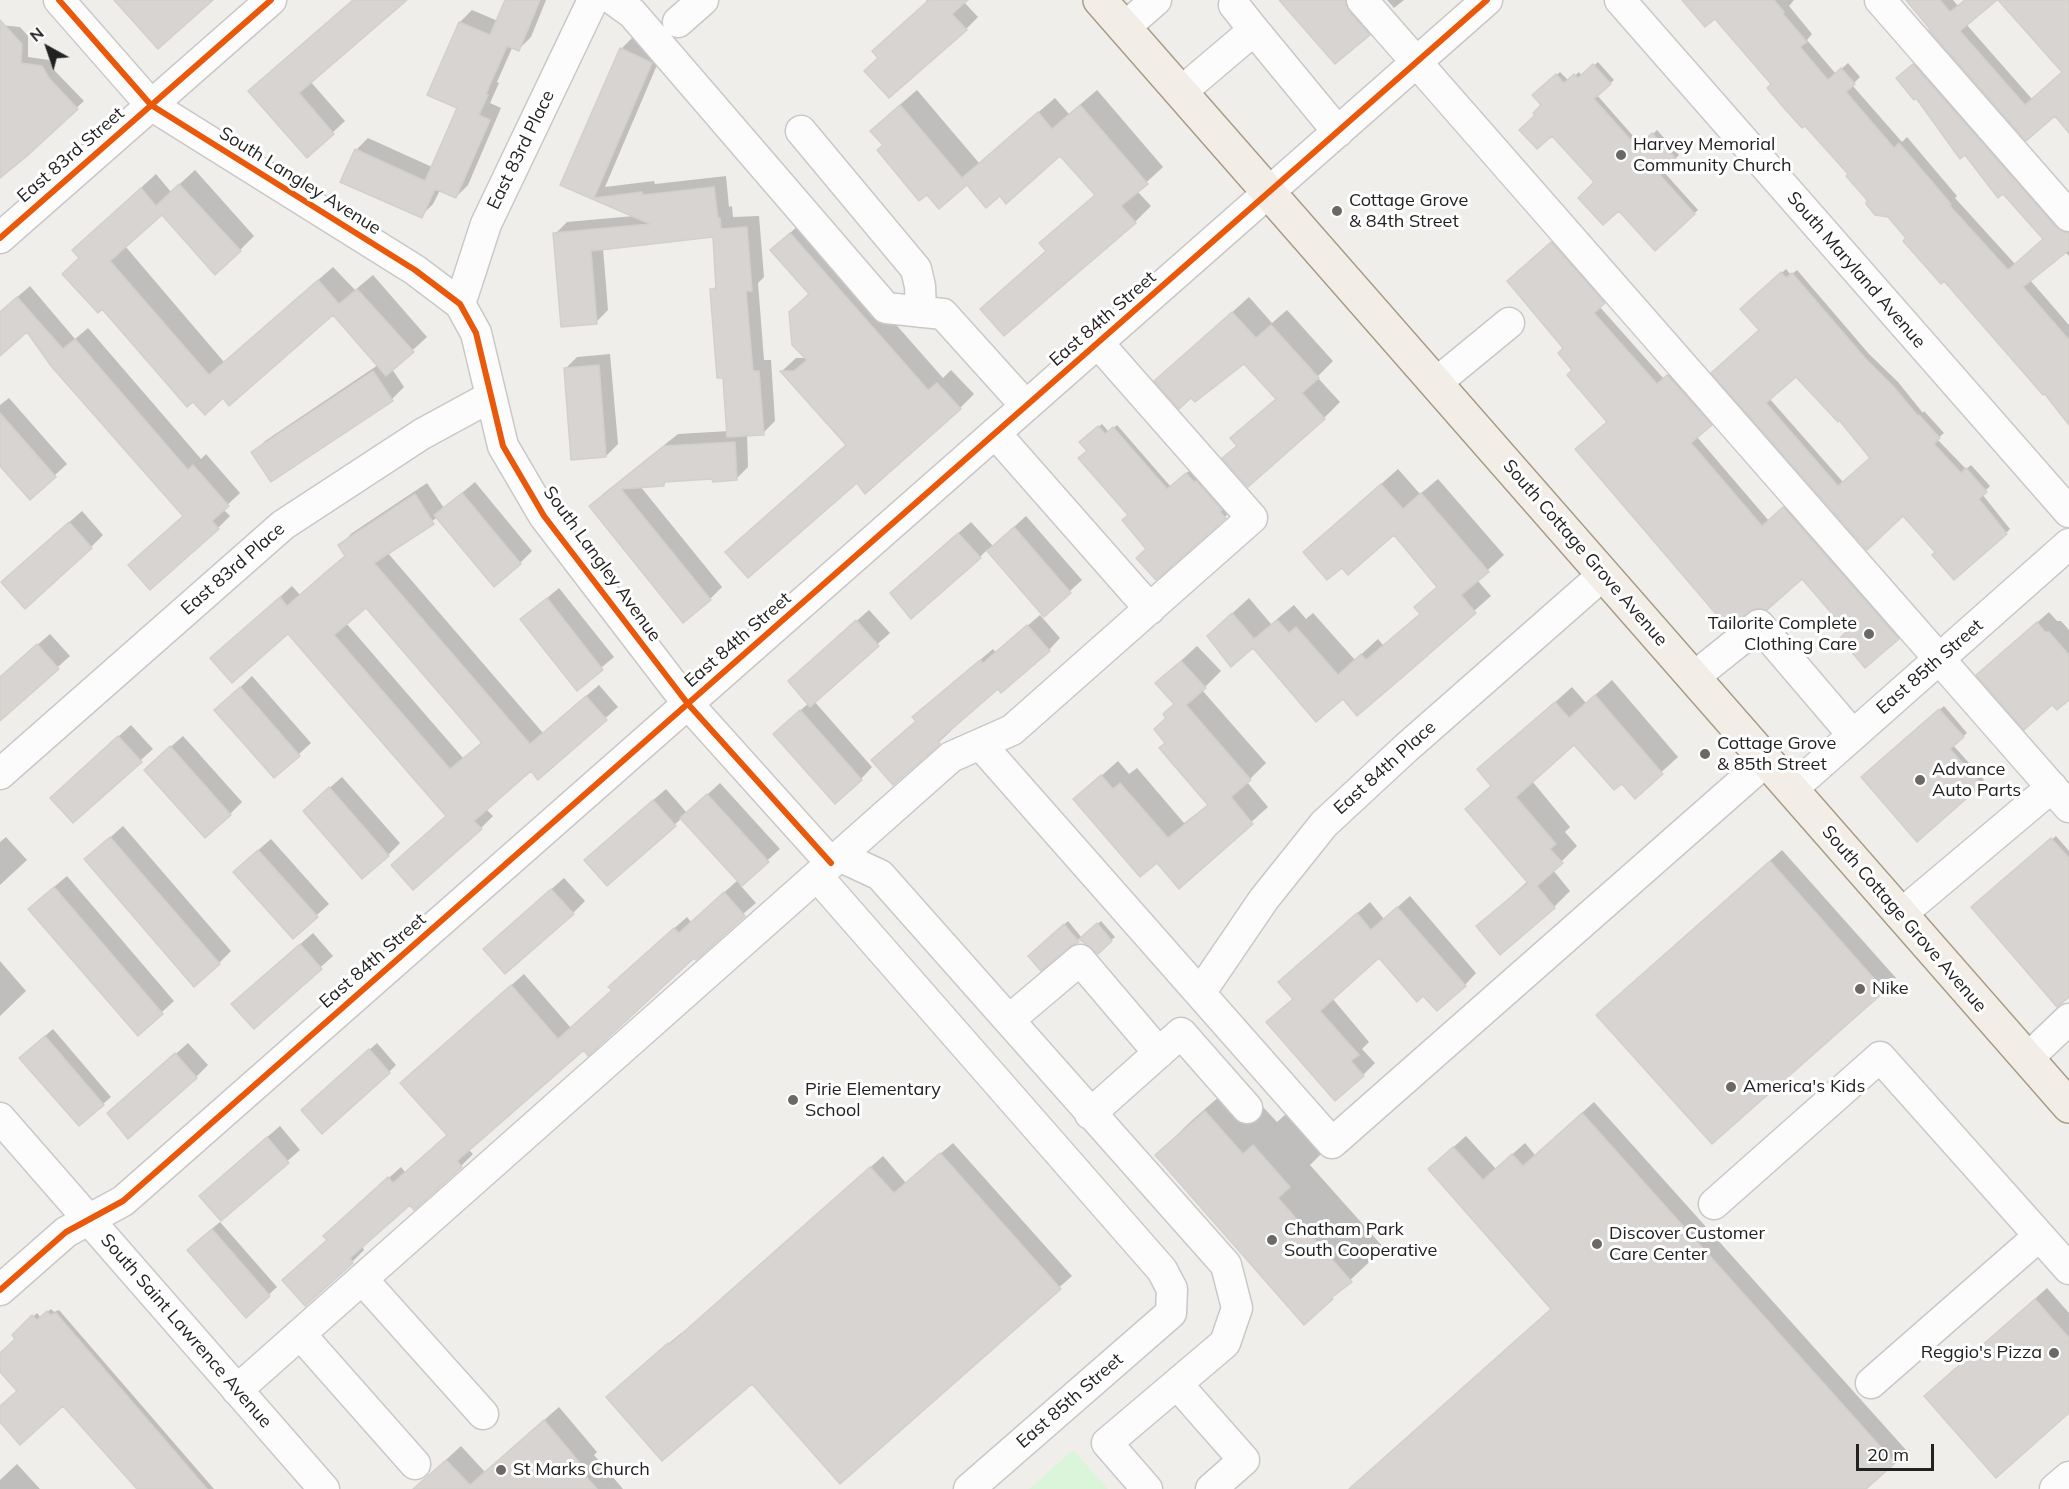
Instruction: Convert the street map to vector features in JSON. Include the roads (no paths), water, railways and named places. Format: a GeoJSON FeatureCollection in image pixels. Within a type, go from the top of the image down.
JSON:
{"type":"FeatureCollection","features":[{"type":"Feature","properties":{"kind":"main road","name":"South Cottage Grove Avenue"},"geometry":{"type":"LineString","coordinates":[[1100,0],[2069,1106]]}},
{"type":"Feature","properties":{"kind":"street","name":"South Langley Avenue"},"geometry":{"type":"LineString","coordinates":[[59,0],[151,105],[415,270],[460,304],[476,333],[503,446],[544,516],[688,704],[829,865],[1162,1270],[1172,1289],[1171,1313]]}},
{"type":"Feature","properties":{"kind":"street","name":"East 83rd Street"},"geometry":{"type":"LineString","coordinates":[[2,233],[271,0]]}},
{"type":"Feature","properties":{"kind":"street","name":"East 83rd Place"},"geometry":{"type":"LineString","coordinates":[[460,304],[486,224],[593,0]]}},
{"type":"Feature","properties":{"kind":"street"},"geometry":{"type":"LineString","coordinates":[[614,0],[640,22],[886,308],[944,314],[1026,406]]}},
{"type":"Feature","properties":{"kind":"street"},"geometry":{"type":"LineString","coordinates":[[678,22],[703,0]]}},
{"type":"Feature","properties":{"kind":"street"},"geometry":{"type":"LineString","coordinates":[[1124,28],[1156,0]]}},
{"type":"Feature","properties":{"kind":"street"},"geometry":{"type":"LineString","coordinates":[[1362,0],[2060,797],[1900,915]]}},
{"type":"Feature","properties":{"kind":"street","name":"East 84th Street"},"geometry":{"type":"LineString","coordinates":[[0,1290],[66,1232],[123,1201],[1487,0]]}},
{"type":"Feature","properties":{"kind":"street","name":"South Maryland Avenue"},"geometry":{"type":"LineString","coordinates":[[1620,0],[2069,512]]}},
{"type":"Feature","properties":{"kind":"street"},"geometry":{"type":"LineString","coordinates":[[1880,0],[2069,216]]}},
{"type":"Feature","properties":{"kind":"street"},"geometry":{"type":"LineString","coordinates":[[1234,5],[1338,132]]}},
{"type":"Feature","properties":{"kind":"street"},"geometry":{"type":"LineString","coordinates":[[1181,92],[1254,30]]}},
{"type":"Feature","properties":{"kind":"street"},"geometry":{"type":"LineString","coordinates":[[801,130],[916,269],[920,286],[921,312]]}},
{"type":"Feature","properties":{"kind":"street"},"geometry":{"type":"LineString","coordinates":[[1436,383],[1509,323]]}},
{"type":"Feature","properties":{"kind":"street"},"geometry":{"type":"LineString","coordinates":[[237,1390],[951,757],[1012,730],[1252,518],[1098,343]]}},
{"type":"Feature","properties":{"kind":"street","name":"East 83rd Place"},"geometry":{"type":"LineString","coordinates":[[0,774],[283,525],[422,434],[490,397]]}},
{"type":"Feature","properties":{"kind":"street"},"geometry":{"type":"LineString","coordinates":[[995,433],[1150,609]]}},
{"type":"Feature","properties":{"kind":"street","name":"East 85th Street"},"geometry":{"type":"LineString","coordinates":[[1791,790],[2069,544]]}},
{"type":"Feature","properties":{"kind":"street","name":"East 84th Place"},"geometry":{"type":"LineString","coordinates":[[1200,993],[1264,899],[1324,824],[1406,748],[1604,574]]}},
{"type":"Feature","properties":{"kind":"street"},"geometry":{"type":"LineString","coordinates":[[1694,678],[1759,625],[1853,735]]}},
{"type":"Feature","properties":{"kind":"street"},"geometry":{"type":"LineString","coordinates":[[981,745],[1332,1143],[1767,761]]}},
{"type":"Feature","properties":{"kind":"street"},"geometry":{"type":"LineString","coordinates":[[829,865],[880,875],[1226,1265],[1237,1308],[1225,1343],[1107,1443],[1147,1489]]}},
{"type":"Feature","properties":{"kind":"street"},"geometry":{"type":"LineString","coordinates":[[1009,1020],[1080,960],[1159,1053]]}},
{"type":"Feature","properties":{"kind":"street"},"geometry":{"type":"LineString","coordinates":[[2028,1059],[2069,1019]]}},
{"type":"Feature","properties":{"kind":"street"},"geometry":{"type":"LineString","coordinates":[[1090,1114],[1182,1034],[1247,1108]]}},
{"type":"Feature","properties":{"kind":"street"},"geometry":{"type":"LineString","coordinates":[[1714,1204],[1880,1057],[2069,1269]]}},
{"type":"Feature","properties":{"kind":"street","name":"South Saint Lawrence Avenue"},"geometry":{"type":"LineString","coordinates":[[0,1118],[324,1489]]}},
{"type":"Feature","properties":{"kind":"street"},"geometry":{"type":"LineString","coordinates":[[1871,1383],[2039,1236]]}},
{"type":"Feature","properties":{"kind":"street"},"geometry":{"type":"LineString","coordinates":[[362,1279],[483,1414]]}},
{"type":"Feature","properties":{"kind":"street","name":"East 85th Street"},"geometry":{"type":"LineString","coordinates":[[969,1489],[1171,1313]]}},
{"type":"Feature","properties":{"kind":"street"},"geometry":{"type":"LineString","coordinates":[[300,1334],[415,1464]]}},
{"type":"Feature","properties":{"kind":"street"},"geometry":{"type":"LineString","coordinates":[[1177,1383],[1244,1460],[1211,1489]]}},
{"type":"Feature","properties":{"kind":"street"},"geometry":{"type":"LineString","coordinates":[[2055,1489],[2069,1477]]}},
{"type":"Feature","properties":{"kind":"place","name":"Harvey Memorial Community Church"},"geometry":{"type":"Point","coordinates":[1621,155]}},
{"type":"Feature","properties":{"kind":"place","name":"Cottage Grove & 84th Street"},"geometry":{"type":"Point","coordinates":[1337,211]}},
{"type":"Feature","properties":{"kind":"place","name":"Tailorite Complete Clothing Care"},"geometry":{"type":"Point","coordinates":[1869,634]}},
{"type":"Feature","properties":{"kind":"place","name":"Cottage Grove & 85th Street"},"geometry":{"type":"Point","coordinates":[1705,754]}},
{"type":"Feature","properties":{"kind":"place","name":"Advance Auto Parts"},"geometry":{"type":"Point","coordinates":[1920,780]}},
{"type":"Feature","properties":{"kind":"place","name":"Nike"},"geometry":{"type":"Point","coordinates":[1860,989]}},
{"type":"Feature","properties":{"kind":"place","name":"America's Kids"},"geometry":{"type":"Point","coordinates":[1731,1087]}},
{"type":"Feature","properties":{"kind":"place","name":"Pirie Elementary School"},"geometry":{"type":"Point","coordinates":[793,1100]}},
{"type":"Feature","properties":{"kind":"place","name":"Chatham Park South Cooperative"},"geometry":{"type":"Point","coordinates":[1272,1240]}},
{"type":"Feature","properties":{"kind":"place","name":"Discover Customer Care Center"},"geometry":{"type":"Point","coordinates":[1597,1244]}},
{"type":"Feature","properties":{"kind":"place","name":"Reggio's Pizza"},"geometry":{"type":"Point","coordinates":[2054,1353]}},
{"type":"Feature","properties":{"kind":"place","name":"St Marks Church"},"geometry":{"type":"Point","coordinates":[501,1470]}}]}
